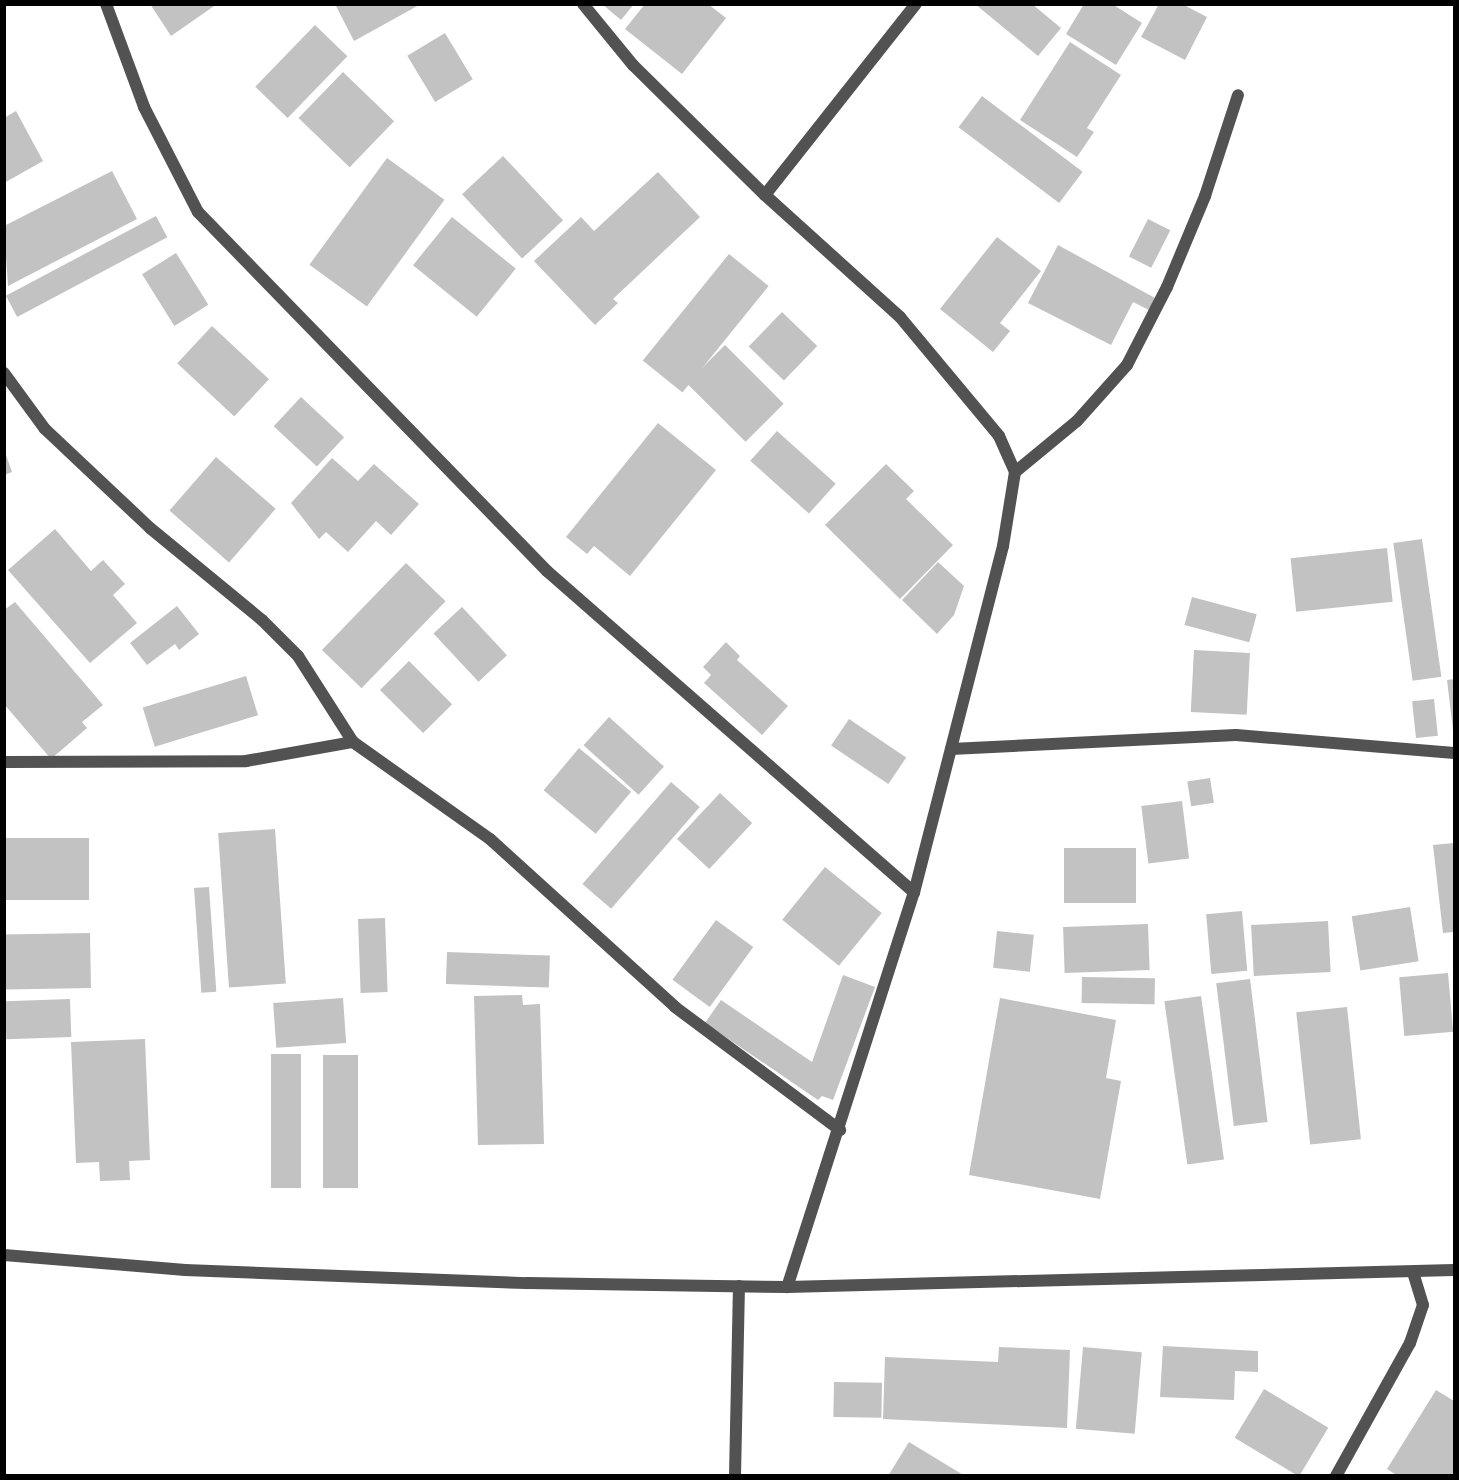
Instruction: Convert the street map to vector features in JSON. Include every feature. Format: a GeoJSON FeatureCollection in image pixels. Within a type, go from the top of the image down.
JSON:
{"type":"FeatureCollection","features":[{"type":"Feature","properties":{"kind":"street"},"geometry":{"type":"LineString","coordinates":[[106,4],[144,107],[198,212],[547,572],[914,892]]}},
{"type":"Feature","properties":{"kind":"street"},"geometry":{"type":"LineString","coordinates":[[583,4],[633,65],[765,195],[900,317],[999,436],[1015,472],[1003,546],[914,892],[840,1130],[787,1287]]}},
{"type":"Feature","properties":{"kind":"street"},"geometry":{"type":"LineString","coordinates":[[765,195],[916,4]]}},
{"type":"Feature","properties":{"kind":"street"},"geometry":{"type":"LineString","coordinates":[[1015,472],[1077,421],[1127,365],[1167,287],[1201,206],[1238,95]]}},
{"type":"Feature","properties":{"kind":"street"},"geometry":{"type":"LineString","coordinates":[[4,373],[45,429],[150,528],[262,620],[298,656],[353,742],[490,839],[675,1007],[840,1130]]}},
{"type":"Feature","properties":{"kind":"street"},"geometry":{"type":"LineString","coordinates":[[951,749],[1236,735],[1455,753]]}},
{"type":"Feature","properties":{"kind":"street"},"geometry":{"type":"LineString","coordinates":[[4,762],[246,761],[353,742]]}},
{"type":"Feature","properties":{"kind":"street"},"geometry":{"type":"LineString","coordinates":[[4,1255],[184,1270],[787,1287],[1455,1270]]}},
{"type":"Feature","properties":{"kind":"street"},"geometry":{"type":"LineString","coordinates":[[1336,1476],[1410,1343],[1423,1305],[1413,1272]]}},
{"type":"Feature","properties":{"kind":"street"},"geometry":{"type":"LineString","coordinates":[[735,1476],[739,1286]]}},
{"type":"Feature","properties":{"kind":"building"},"geometry":{"type":"Polygon","coordinates":[[[150,4],[217,4],[171,36],[150,4]]]}},
{"type":"Feature","properties":{"kind":"building"},"geometry":{"type":"Polygon","coordinates":[[[335,4],[421,4],[354,41],[335,4]]]}},
{"type":"Feature","properties":{"kind":"building"},"geometry":{"type":"Polygon","coordinates":[[[602,4],[634,4],[621,20],[602,4]]]}},
{"type":"Feature","properties":{"kind":"building"},"geometry":{"type":"Polygon","coordinates":[[[645,4],[708,4],[726,18],[682,74],[625,29],[645,4]]]}},
{"type":"Feature","properties":{"kind":"building"},"geometry":{"type":"Polygon","coordinates":[[[975,4],[1032,4],[1061,28],[1038,56],[975,4]]]}},
{"type":"Feature","properties":{"kind":"building"},"geometry":{"type":"Polygon","coordinates":[[[1084,4],[1112,4],[1142,23],[1116,65],[1066,34],[1084,4]]]}},
{"type":"Feature","properties":{"kind":"building"},"geometry":{"type":"Polygon","coordinates":[[[1159,4],[1182,4],[1207,17],[1185,60],[1141,37],[1159,4]]]}},
{"type":"Feature","properties":{"kind":"building"},"geometry":{"type":"Polygon","coordinates":[[[315,25],[347,56],[288,118],[255,87],[315,25]]]}},
{"type":"Feature","properties":{"kind":"building"},"geometry":{"type":"Polygon","coordinates":[[[445,33],[473,79],[435,102],[407,56],[445,33]]]}},
{"type":"Feature","properties":{"kind":"building"},"geometry":{"type":"Polygon","coordinates":[[[1070,42],[1121,75],[1087,128],[1094,132],[1077,157],[1020,120],[1070,42]]]}},
{"type":"Feature","properties":{"kind":"building"},"geometry":{"type":"Polygon","coordinates":[[[343,72],[394,121],[350,167],[299,118],[343,72]]]}},
{"type":"Feature","properties":{"kind":"building"},"geometry":{"type":"Polygon","coordinates":[[[982,96],[1083,172],[1059,203],[959,127],[982,96]]]}},
{"type":"Feature","properties":{"kind":"building"},"geometry":{"type":"Polygon","coordinates":[[[16,111],[43,161],[4,183],[4,118],[16,111]]]}},
{"type":"Feature","properties":{"kind":"building"},"geometry":{"type":"Polygon","coordinates":[[[503,156],[563,220],[522,259],[462,194],[503,156]]]}},
{"type":"Feature","properties":{"kind":"building"},"geometry":{"type":"Polygon","coordinates":[[[387,158],[444,200],[367,307],[309,265],[387,158]]]}},
{"type":"Feature","properties":{"kind":"building"},"geometry":{"type":"Polygon","coordinates":[[[112,171],[137,219],[8,286],[4,226],[112,171]]]}},
{"type":"Feature","properties":{"kind":"building"},"geometry":{"type":"Polygon","coordinates":[[[658,172],[700,217],[613,299],[618,303],[595,325],[534,261],[581,217],[594,231],[658,172]]]}},
{"type":"Feature","properties":{"kind":"building"},"geometry":{"type":"Polygon","coordinates":[[[156,216],[167,237],[17,317],[6,296],[156,216]]]}},
{"type":"Feature","properties":{"kind":"building"},"geometry":{"type":"Polygon","coordinates":[[[452,217],[516,269],[477,317],[413,265],[452,217]]]}},
{"type":"Feature","properties":{"kind":"building"},"geometry":{"type":"Polygon","coordinates":[[[1148,219],[1170,230],[1151,268],[1129,256],[1148,219]]]}},
{"type":"Feature","properties":{"kind":"building"},"geometry":{"type":"Polygon","coordinates":[[[997,237],[1041,271],[1000,323],[1010,331],[993,352],[940,309],[997,237]]]}},
{"type":"Feature","properties":{"kind":"building"},"geometry":{"type":"Polygon","coordinates":[[[1058,245],[1155,298],[1149,310],[1133,302],[1111,345],[1028,303],[1058,245]]]}},
{"type":"Feature","properties":{"kind":"building"},"geometry":{"type":"Polygon","coordinates":[[[176,253],[208,305],[174,326],[142,274],[176,253]]]}},
{"type":"Feature","properties":{"kind":"building"},"geometry":{"type":"Polygon","coordinates":[[[729,254],[769,286],[682,393],[643,360],[729,254]]]}},
{"type":"Feature","properties":{"kind":"building"},"geometry":{"type":"Polygon","coordinates":[[[782,312],[817,346],[784,381],[749,347],[782,312]]]}},
{"type":"Feature","properties":{"kind":"building"},"geometry":{"type":"Polygon","coordinates":[[[212,326],[269,379],[234,416],[177,363],[212,326]]]}},
{"type":"Feature","properties":{"kind":"building"},"geometry":{"type":"Polygon","coordinates":[[[725,345],[784,404],[746,442],[687,383],[725,345]]]}},
{"type":"Feature","properties":{"kind":"building"},"geometry":{"type":"Polygon","coordinates":[[[301,397],[344,437],[317,466],[274,426],[301,397]]]}},
{"type":"Feature","properties":{"kind":"building"},"geometry":{"type":"Polygon","coordinates":[[[658,423],[716,470],[630,576],[594,546],[587,554],[566,537],[658,423]]]}},
{"type":"Feature","properties":{"kind":"building"},"geometry":{"type":"Polygon","coordinates":[[[777,431],[836,484],[809,514],[750,461],[777,431]]]}},
{"type":"Feature","properties":{"kind":"building"},"geometry":{"type":"Polygon","coordinates":[[[4,449],[12,472],[4,475],[4,449]]]}},
{"type":"Feature","properties":{"kind":"building"},"geometry":{"type":"Polygon","coordinates":[[[216,457],[276,509],[229,562],[169,511],[216,457]]]}},
{"type":"Feature","properties":{"kind":"building"},"geometry":{"type":"Polygon","coordinates":[[[332,458],[358,481],[374,464],[419,504],[391,535],[376,521],[348,552],[326,532],[319,539],[291,503],[332,458]]]}},
{"type":"Feature","properties":{"kind":"building"},"geometry":{"type":"Polygon","coordinates":[[[886,464],[914,491],[906,499],[953,545],[900,599],[825,525],[886,464]]]}},
{"type":"Feature","properties":{"kind":"building"},"geometry":{"type":"Polygon","coordinates":[[[55,529],[91,571],[103,560],[125,584],[113,595],[137,623],[90,663],[8,570],[55,529]]]}},
{"type":"Feature","properties":{"kind":"building"},"geometry":{"type":"Polygon","coordinates":[[[1422,539],[1441,677],[1413,681],[1393,543],[1422,539]]]}},
{"type":"Feature","properties":{"kind":"building"},"geometry":{"type":"Polygon","coordinates":[[[1387,548],[1393,602],[1296,612],[1291,558],[1387,548]]]}},
{"type":"Feature","properties":{"kind":"building"},"geometry":{"type":"Polygon","coordinates":[[[938,562],[964,586],[954,615],[937,634],[902,600],[938,562]]]}},
{"type":"Feature","properties":{"kind":"building"},"geometry":{"type":"Polygon","coordinates":[[[406,563],[446,601],[362,688],[322,650],[406,563]]]}},
{"type":"Feature","properties":{"kind":"building"},"geometry":{"type":"Polygon","coordinates":[[[1192,597],[1257,614],[1249,642],[1184,625],[1192,597]]]}},
{"type":"Feature","properties":{"kind":"building"},"geometry":{"type":"Polygon","coordinates":[[[15,602],[103,705],[82,722],[87,728],[51,759],[4,704],[4,610],[15,602]]]}},
{"type":"Feature","properties":{"kind":"building"},"geometry":{"type":"Polygon","coordinates":[[[177,606],[199,634],[179,650],[175,644],[147,665],[130,643],[177,606]]]}},
{"type":"Feature","properties":{"kind":"building"},"geometry":{"type":"Polygon","coordinates":[[[462,607],[507,655],[478,682],[433,634],[462,607]]]}},
{"type":"Feature","properties":{"kind":"building"},"geometry":{"type":"Polygon","coordinates":[[[726,642],[740,656],[737,660],[788,706],[762,735],[704,683],[711,675],[703,667],[726,642]]]}},
{"type":"Feature","properties":{"kind":"building"},"geometry":{"type":"Polygon","coordinates":[[[1194,650],[1250,653],[1247,715],[1191,712],[1194,650]]]}},
{"type":"Feature","properties":{"kind":"building"},"geometry":{"type":"Polygon","coordinates":[[[409,661],[452,704],[423,733],[380,690],[409,661]]]}},
{"type":"Feature","properties":{"kind":"building"},"geometry":{"type":"Polygon","coordinates":[[[246,676],[258,715],[155,747],[143,708],[246,676]]]}},
{"type":"Feature","properties":{"kind":"building"},"geometry":{"type":"Polygon","coordinates":[[[1454,679],[1454,730],[1453,730],[1447,680],[1454,679]]]}},
{"type":"Feature","properties":{"kind":"building"},"geometry":{"type":"Polygon","coordinates":[[[1434,699],[1438,736],[1416,738],[1412,701],[1434,699]]]}},
{"type":"Feature","properties":{"kind":"building"},"geometry":{"type":"Polygon","coordinates":[[[609,717],[664,767],[639,795],[584,745],[609,717]]]}},
{"type":"Feature","properties":{"kind":"building"},"geometry":{"type":"Polygon","coordinates":[[[849,719],[906,758],[888,784],[831,746],[849,719]]]}},
{"type":"Feature","properties":{"kind":"building"},"geometry":{"type":"Polygon","coordinates":[[[579,748],[631,792],[596,834],[544,790],[579,748]]]}},
{"type":"Feature","properties":{"kind":"building"},"geometry":{"type":"Polygon","coordinates":[[[1210,778],[1214,803],[1191,806],[1187,782],[1210,778]]]}},
{"type":"Feature","properties":{"kind":"building"},"geometry":{"type":"Polygon","coordinates":[[[671,782],[700,807],[611,909],[582,884],[671,782]]]}},
{"type":"Feature","properties":{"kind":"building"},"geometry":{"type":"Polygon","coordinates":[[[720,793],[752,823],[709,869],[677,839],[720,793]]]}},
{"type":"Feature","properties":{"kind":"building"},"geometry":{"type":"Polygon","coordinates":[[[1182,801],[1189,859],[1148,864],[1141,806],[1182,801]]]}},
{"type":"Feature","properties":{"kind":"building"},"geometry":{"type":"Polygon","coordinates":[[[275,829],[286,984],[229,988],[218,833],[275,829]]]}},
{"type":"Feature","properties":{"kind":"building"},"geometry":{"type":"Polygon","coordinates":[[[4,838],[89,838],[89,900],[4,900],[4,838]]]}},
{"type":"Feature","properties":{"kind":"building"},"geometry":{"type":"Polygon","coordinates":[[[1454,843],[1454,932],[1443,933],[1433,845],[1454,843]]]}},
{"type":"Feature","properties":{"kind":"building"},"geometry":{"type":"Polygon","coordinates":[[[1064,848],[1136,848],[1136,903],[1064,903],[1064,848]]]}},
{"type":"Feature","properties":{"kind":"building"},"geometry":{"type":"Polygon","coordinates":[[[825,867],[882,913],[839,966],[782,920],[825,867]]]}},
{"type":"Feature","properties":{"kind":"building"},"geometry":{"type":"Polygon","coordinates":[[[209,887],[216,992],[201,993],[194,888],[209,887]]]}},
{"type":"Feature","properties":{"kind":"building"},"geometry":{"type":"Polygon","coordinates":[[[1410,907],[1419,961],[1360,971],[1352,916],[1410,907]]]}},
{"type":"Feature","properties":{"kind":"building"},"geometry":{"type":"Polygon","coordinates":[[[1242,911],[1247,971],[1211,974],[1206,914],[1242,911]]]}},
{"type":"Feature","properties":{"kind":"building"},"geometry":{"type":"Polygon","coordinates":[[[385,918],[388,992],[361,993],[358,919],[385,918]]]}},
{"type":"Feature","properties":{"kind":"building"},"geometry":{"type":"Polygon","coordinates":[[[716,920],[753,947],[710,1007],[673,980],[716,920]]]}},
{"type":"Feature","properties":{"kind":"building"},"geometry":{"type":"Polygon","coordinates":[[[1328,921],[1331,972],[1254,976],[1251,925],[1328,921]]]}},
{"type":"Feature","properties":{"kind":"building"},"geometry":{"type":"Polygon","coordinates":[[[1148,924],[1150,970],[1065,973],[1063,927],[1148,924]]]}},
{"type":"Feature","properties":{"kind":"building"},"geometry":{"type":"Polygon","coordinates":[[[997,931],[1034,935],[1030,972],[993,968],[997,931]]]}},
{"type":"Feature","properties":{"kind":"building"},"geometry":{"type":"Polygon","coordinates":[[[90,933],[91,988],[5,989],[4,935],[90,933]]]}},
{"type":"Feature","properties":{"kind":"building"},"geometry":{"type":"Polygon","coordinates":[[[447,952],[550,956],[549,988],[446,984],[447,952]]]}},
{"type":"Feature","properties":{"kind":"building"},"geometry":{"type":"Polygon","coordinates":[[[1448,973],[1453,1032],[1404,1036],[1399,977],[1448,973]]]}},
{"type":"Feature","properties":{"kind":"building"},"geometry":{"type":"Polygon","coordinates":[[[843,975],[875,987],[833,1100],[822,1096],[818,1100],[705,1023],[721,1000],[812,1062],[843,975]]]}},
{"type":"Feature","properties":{"kind":"building"},"geometry":{"type":"Polygon","coordinates":[[[1082,977],[1155,978],[1155,1004],[1082,1003],[1082,977]]]}},
{"type":"Feature","properties":{"kind":"building"},"geometry":{"type":"Polygon","coordinates":[[[1250,979],[1268,1122],[1234,1126],[1216,983],[1250,979]]]}},
{"type":"Feature","properties":{"kind":"building"},"geometry":{"type":"Polygon","coordinates":[[[522,995],[523,1005],[540,1004],[544,1144],[478,1145],[474,996],[522,995]]]}},
{"type":"Feature","properties":{"kind":"building"},"geometry":{"type":"Polygon","coordinates":[[[1201,996],[1224,1159],[1187,1165],[1164,1001],[1201,996]]]}},
{"type":"Feature","properties":{"kind":"building"},"geometry":{"type":"Polygon","coordinates":[[[343,998],[346,1043],[276,1048],[273,1003],[343,998]]]}},
{"type":"Feature","properties":{"kind":"building"},"geometry":{"type":"Polygon","coordinates":[[[1000,998],[1116,1020],[1106,1078],[1121,1081],[1100,1199],[969,1175],[1000,998]]]}},
{"type":"Feature","properties":{"kind":"building"},"geometry":{"type":"Polygon","coordinates":[[[70,999],[71,1037],[6,1039],[5,1001],[70,999]]]}},
{"type":"Feature","properties":{"kind":"building"},"geometry":{"type":"Polygon","coordinates":[[[1347,1007],[1361,1139],[1310,1145],[1296,1012],[1347,1007]]]}},
{"type":"Feature","properties":{"kind":"building"},"geometry":{"type":"Polygon","coordinates":[[[145,1039],[150,1160],[129,1161],[130,1180],[100,1181],[99,1162],[76,1163],[71,1042],[145,1039]]]}},
{"type":"Feature","properties":{"kind":"building"},"geometry":{"type":"Polygon","coordinates":[[[271,1054],[301,1054],[301,1188],[271,1188],[271,1054]]]}},
{"type":"Feature","properties":{"kind":"building"},"geometry":{"type":"Polygon","coordinates":[[[323,1055],[358,1055],[358,1188],[323,1188],[323,1055]]]}},
{"type":"Feature","properties":{"kind":"building"},"geometry":{"type":"Polygon","coordinates":[[[1163,1346],[1258,1351],[1258,1372],[1235,1371],[1234,1400],[1160,1397],[1163,1346]]]}},
{"type":"Feature","properties":{"kind":"building"},"geometry":{"type":"Polygon","coordinates":[[[999,1347],[1070,1350],[1067,1428],[883,1419],[885,1357],[998,1362],[999,1347]]]}},
{"type":"Feature","properties":{"kind":"building"},"geometry":{"type":"Polygon","coordinates":[[[1083,1347],[1142,1352],[1135,1434],[1076,1429],[1083,1347]]]}},
{"type":"Feature","properties":{"kind":"building"},"geometry":{"type":"Polygon","coordinates":[[[834,1382],[882,1383],[881,1418],[833,1417],[834,1382]]]}},
{"type":"Feature","properties":{"kind":"building"},"geometry":{"type":"Polygon","coordinates":[[[1264,1389],[1328,1428],[1299,1476],[1235,1438],[1264,1389]]]}},
{"type":"Feature","properties":{"kind":"building"},"geometry":{"type":"Polygon","coordinates":[[[1436,1390],[1454,1401],[1454,1476],[1398,1476],[1387,1469],[1436,1390]]]}},
{"type":"Feature","properties":{"kind":"building"},"geometry":{"type":"Polygon","coordinates":[[[909,1442],[965,1476],[888,1476],[909,1442]]]}}]}
